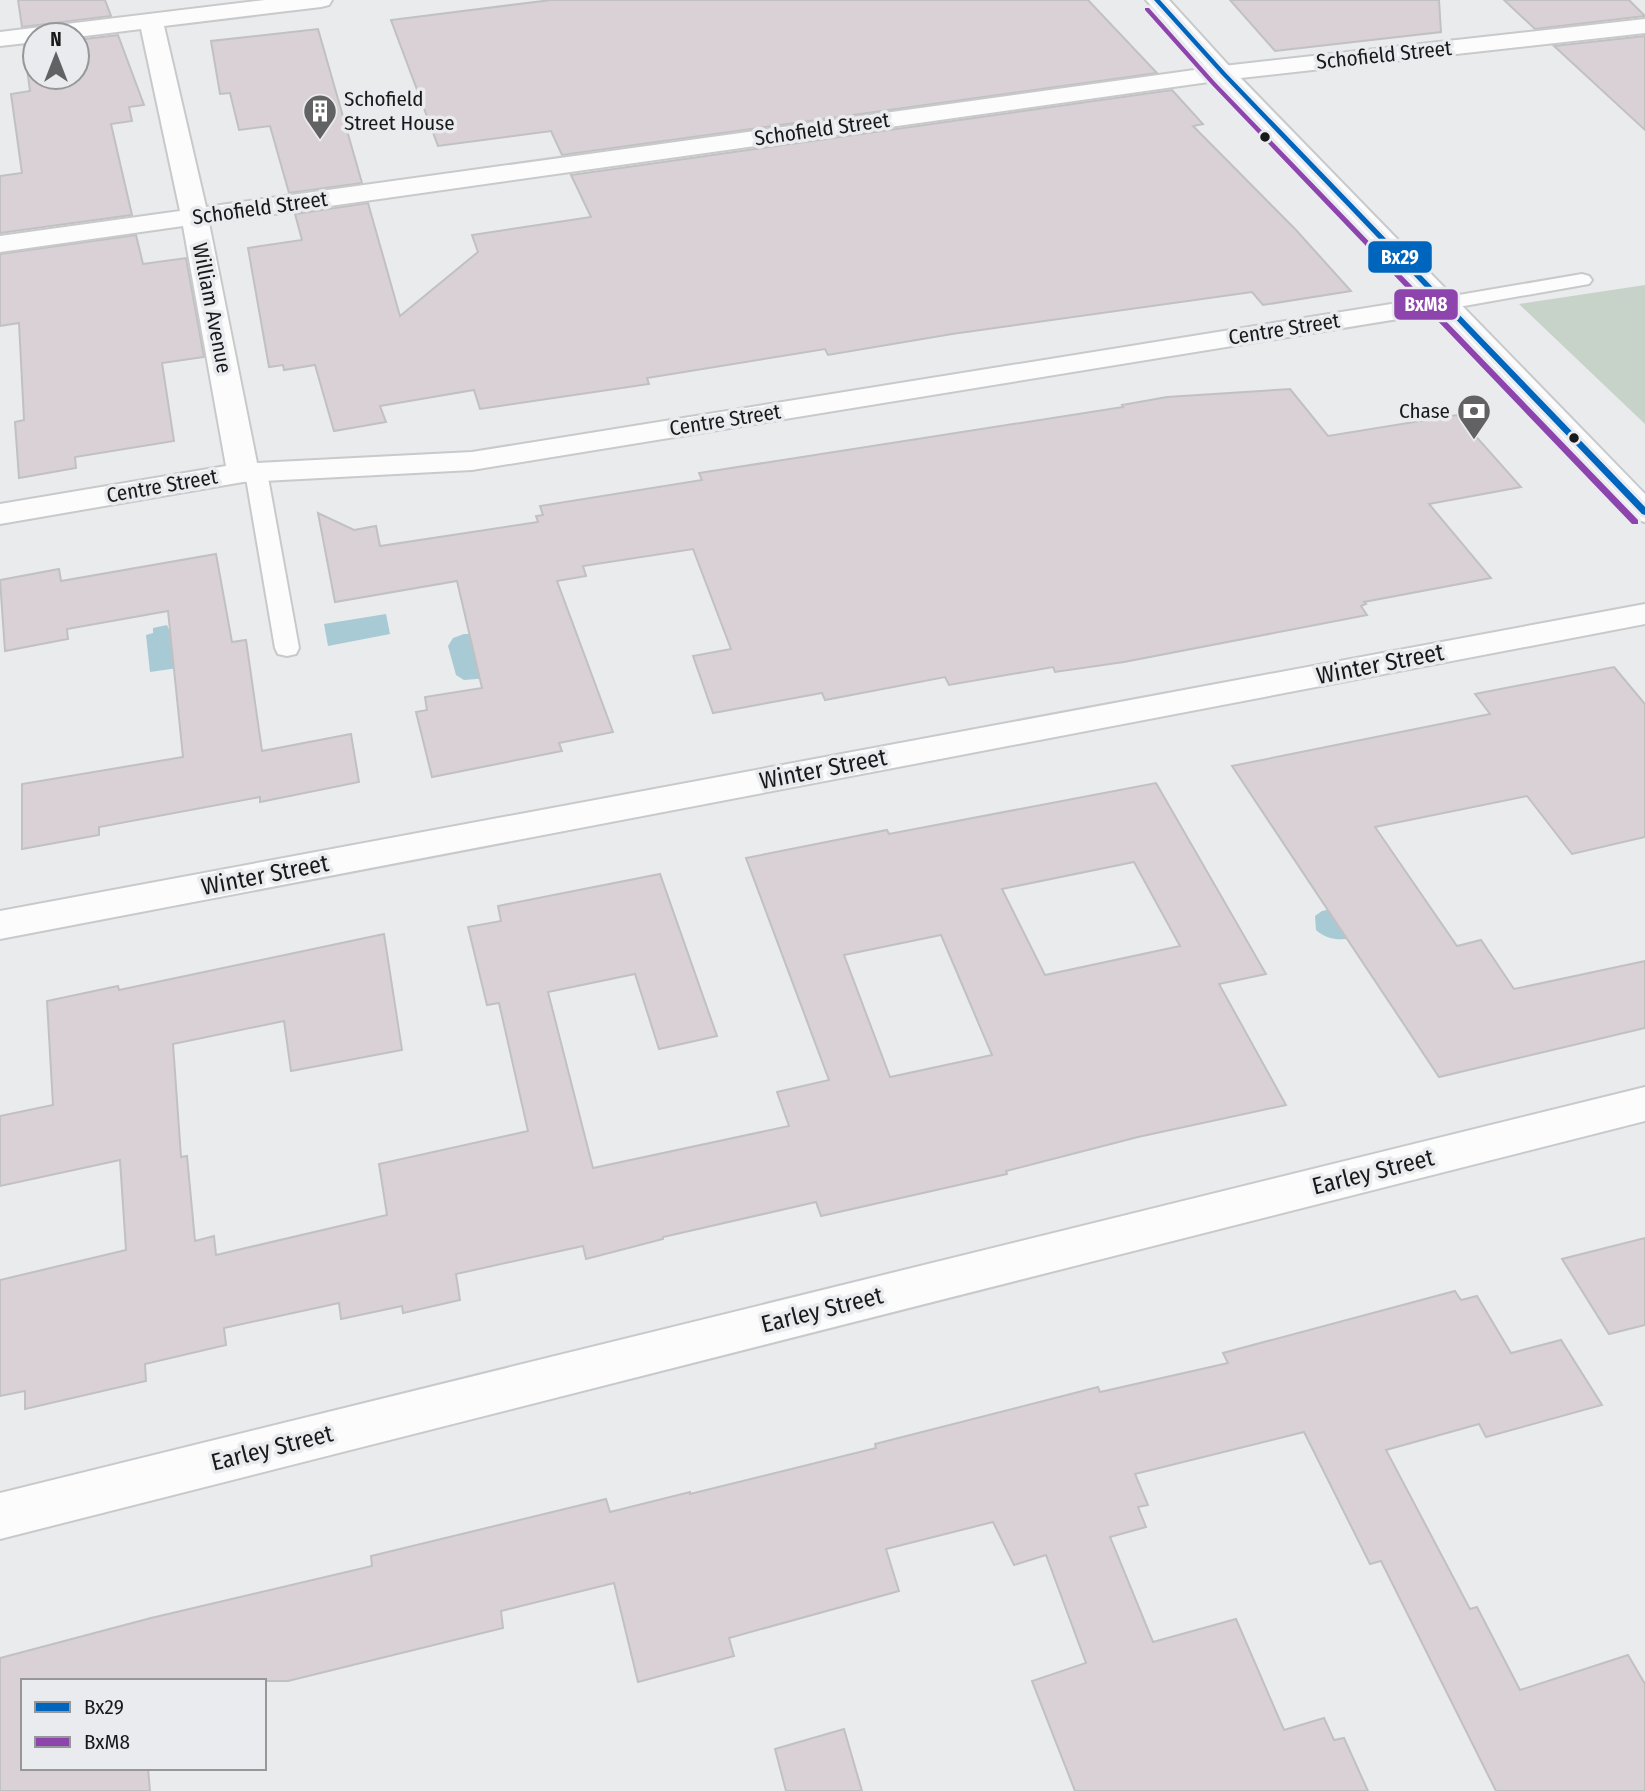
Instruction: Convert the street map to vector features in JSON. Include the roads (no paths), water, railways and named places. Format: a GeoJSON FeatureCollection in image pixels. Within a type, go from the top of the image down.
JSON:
{"type":"FeatureCollection","features":[{"type":"Feature","properties":{"kind":"street"},"geometry":{"type":"LineString","coordinates":[[0,39],[321,0]]}},
{"type":"Feature","properties":{"kind":"street"},"geometry":{"type":"LineString","coordinates":[[1157,0],[1223,73],[1645,512]]}},
{"type":"Feature","properties":{"kind":"street","name":"William Avenue"},"geometry":{"type":"LineString","coordinates":[[151,20],[249,472]]}},
{"type":"Feature","properties":{"kind":"street","name":"Schofield Street"},"geometry":{"type":"LineString","coordinates":[[0,244],[1223,73],[1645,26]]}},
{"type":"Feature","properties":{"kind":"street","name":"Centre Street"},"geometry":{"type":"LineString","coordinates":[[0,514],[249,472],[472,461],[1447,303]]}},
{"type":"Feature","properties":{"kind":"street","name":"Winter Street"},"geometry":{"type":"LineString","coordinates":[[0,925],[1645,614]]}},
{"type":"Feature","properties":{"kind":"street","name":"Earley Street"},"geometry":{"type":"LineString","coordinates":[[0,1516],[1645,1104]]}},
{"type":"Feature","properties":{"kind":"lane"},"geometry":{"type":"LineString","coordinates":[[1447,303],[1582,281]]}},
{"type":"Feature","properties":{"kind":"lane","name":"William Avenue"},"geometry":{"type":"LineString","coordinates":[[249,472],[287,648]]}},
{"type":"Feature","properties":{"kind":"water"},"geometry":{"type":"Polygon","coordinates":[[[386,614],[390,634],[328,646],[324,624],[386,614]]]}},
{"type":"Feature","properties":{"kind":"water"},"geometry":{"type":"Polygon","coordinates":[[[167,625],[185,667],[150,672],[146,635],[153,633],[153,628],[167,625]]]}},
{"type":"Feature","properties":{"kind":"water"},"geometry":{"type":"Polygon","coordinates":[[[474,634],[489,678],[464,680],[456,675],[448,646],[453,638],[474,634]]]}},
{"type":"Feature","properties":{"kind":"water"},"geometry":{"type":"Polygon","coordinates":[[[1370,900],[1389,928],[1342,939],[1324,936],[1316,930],[1315,916],[1322,911],[1370,900]]]}},
{"type":"Feature","properties":{"kind":"place","name":"Schofield Street House"},"geometry":{"type":"Point","coordinates":[320,141]}},
{"type":"Feature","properties":{"kind":"place","name":"Chase"},"geometry":{"type":"Point","coordinates":[1474,441]}}]}
